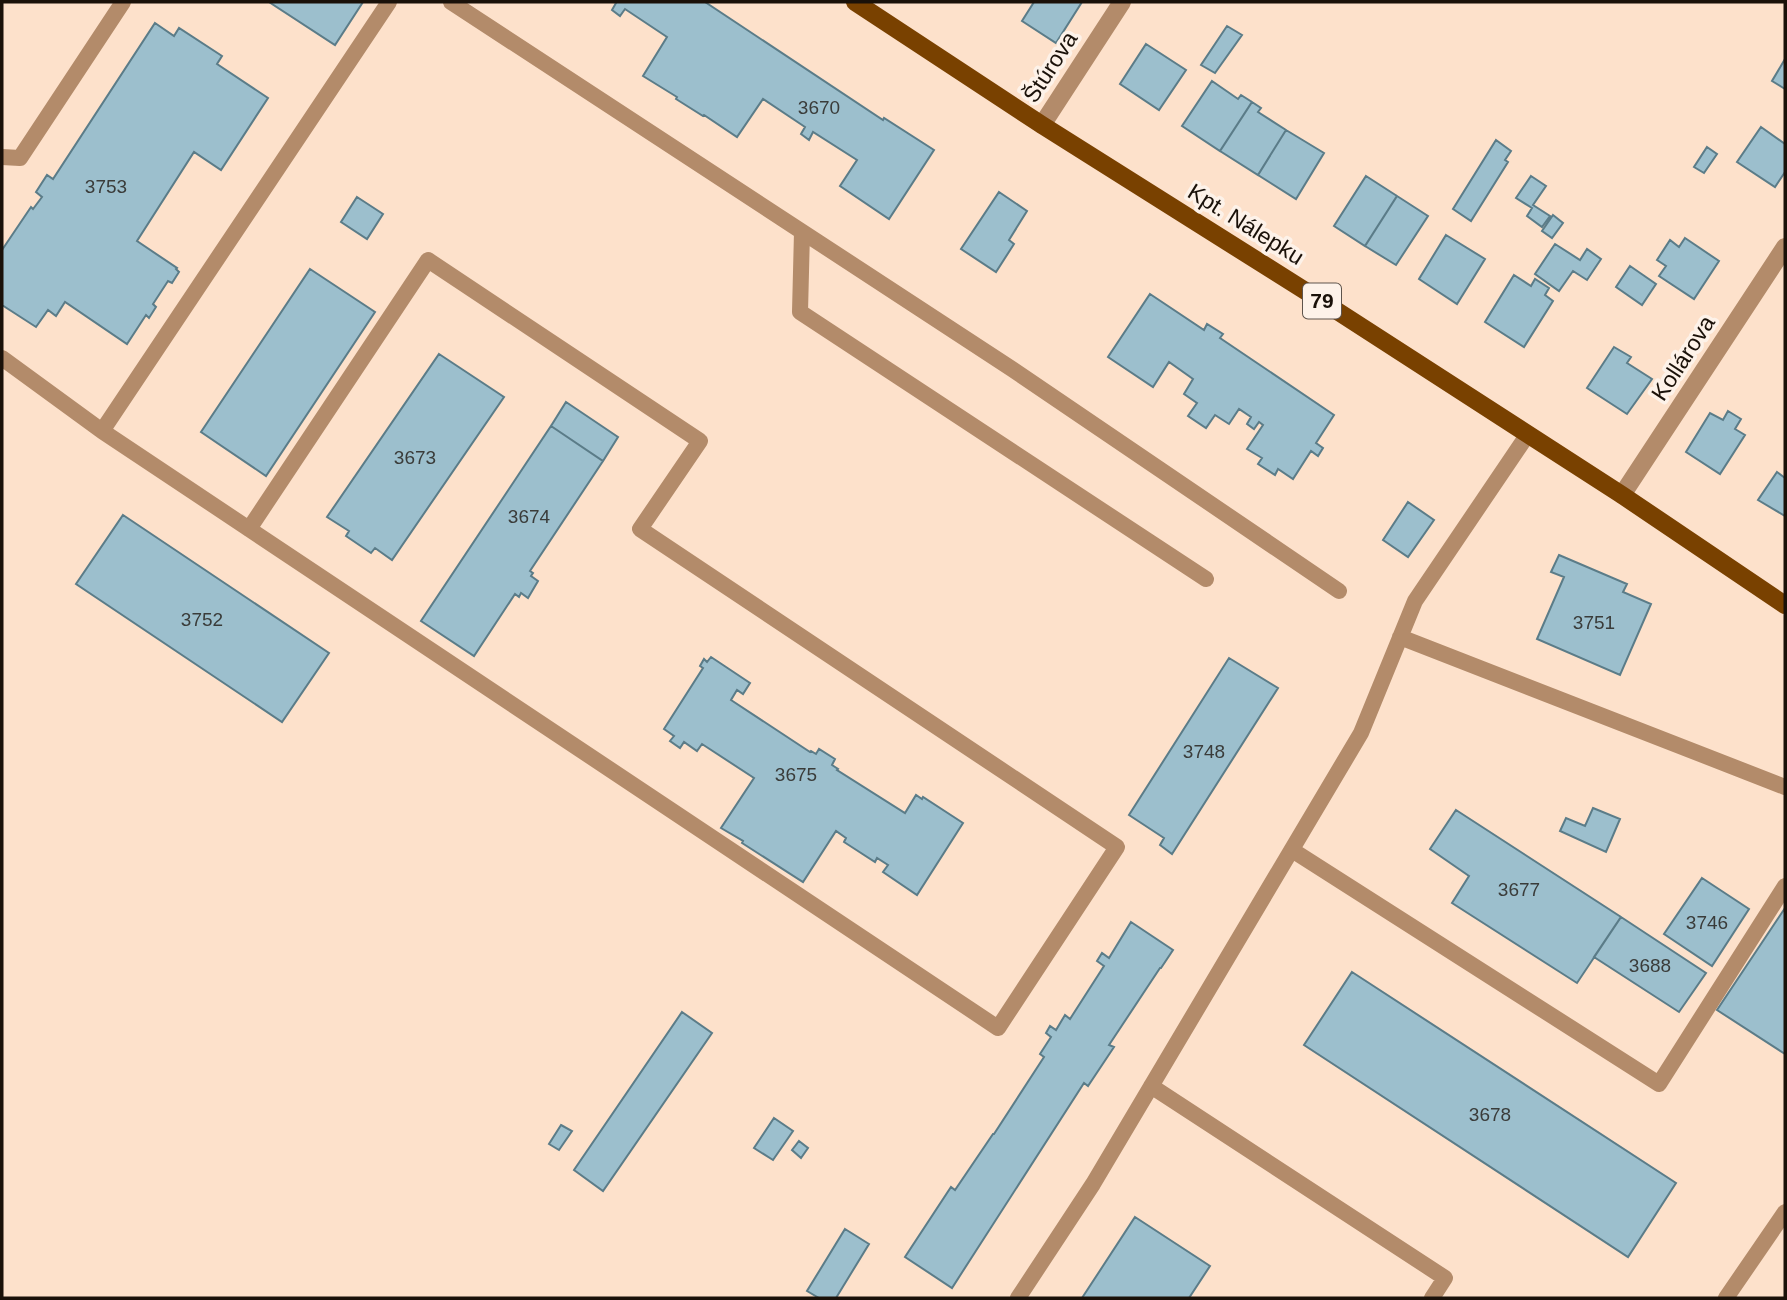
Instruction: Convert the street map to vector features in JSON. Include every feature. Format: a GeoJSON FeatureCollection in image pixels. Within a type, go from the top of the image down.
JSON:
{"type":"FeatureCollection","features":[{"type":"Feature","properties":{"kind":"main road","name":"Kpt. Nálepku"},"geometry":{"type":"LineString","coordinates":[[855,2],[1042,125],[1622,495],[1785,605]]}},
{"type":"Feature","properties":{"kind":"street","name":"Štúrova"},"geometry":{"type":"LineString","coordinates":[[1042,125],[1122,2]]}},
{"type":"Feature","properties":{"kind":"street","name":"Kollárova"},"geometry":{"type":"LineString","coordinates":[[1622,495],[1785,247]]}},
{"type":"Feature","properties":{"kind":"lane"},"geometry":{"type":"LineString","coordinates":[[2,157],[20,158],[123,2]]}},
{"type":"Feature","properties":{"kind":"lane"},"geometry":{"type":"LineString","coordinates":[[102,431],[389,2]]}},
{"type":"Feature","properties":{"kind":"lane"},"geometry":{"type":"LineString","coordinates":[[452,2],[1023,377],[1339,591]]}},
{"type":"Feature","properties":{"kind":"lane"},"geometry":{"type":"LineString","coordinates":[[802,232],[800,312],[1206,579]]}},
{"type":"Feature","properties":{"kind":"lane"},"geometry":{"type":"LineString","coordinates":[[2,358],[102,431],[998,1028],[1117,847],[640,529],[700,441],[428,260],[249,528]]}},
{"type":"Feature","properties":{"kind":"lane"},"geometry":{"type":"LineString","coordinates":[[1018,1298],[1093,1184],[1361,733],[1415,601],[1528,435]]}},
{"type":"Feature","properties":{"kind":"lane"},"geometry":{"type":"LineString","coordinates":[[1400,637],[1785,787]]}},
{"type":"Feature","properties":{"kind":"lane"},"geometry":{"type":"LineString","coordinates":[[1292,849],[1659,1084],[1785,886]]}},
{"type":"Feature","properties":{"kind":"lane"},"geometry":{"type":"LineString","coordinates":[[1151,1086],[1445,1278],[1432,1298]]}},
{"type":"Feature","properties":{"kind":"lane"},"geometry":{"type":"LineString","coordinates":[[1726,1298],[1785,1212]]}},
{"type":"Feature","properties":{"kind":"building"},"geometry":{"type":"Polygon","coordinates":[[[269,2],[363,2],[335,45],[269,2]]]}},
{"type":"Feature","properties":{"kind":"building"},"geometry":{"type":"Polygon","coordinates":[[[614,2],[705,2],[883,120],[884,118],[934,150],[889,219],[840,186],[857,160],[813,132],[809,140],[801,134],[805,127],[763,99],[737,137],[643,76],[667,37],[625,9],[620,16],[612,10],[616,3],[614,2]]]}},
{"type":"Feature","properties":{"kind":"building"},"geometry":{"type":"Polygon","coordinates":[[[1034,2],[1082,2],[1056,43],[1022,21],[1034,2]]]}},
{"type":"Feature","properties":{"kind":"building"},"geometry":{"type":"Polygon","coordinates":[[[155,23],[174,36],[179,28],[222,56],[217,64],[268,98],[221,170],[194,152],[137,241],[179,272],[172,283],[168,281],[153,304],[156,307],[149,318],[146,315],[127,344],[65,302],[56,316],[48,310],[36,327],[2,305],[2,250],[31,207],[33,209],[42,197],[36,192],[47,175],[53,179],[155,23]]]}},
{"type":"Feature","properties":{"kind":"building"},"geometry":{"type":"Polygon","coordinates":[[[1227,26],[1242,35],[1215,73],[1201,65],[1227,26]]]}},
{"type":"Feature","properties":{"kind":"building"},"geometry":{"type":"Polygon","coordinates":[[[1146,44],[1186,70],[1159,110],[1120,84],[1146,44]]]}},
{"type":"Feature","properties":{"kind":"building"},"geometry":{"type":"Polygon","coordinates":[[[1785,59],[1785,89],[1772,81],[1785,59]]]}},
{"type":"Feature","properties":{"kind":"building"},"geometry":{"type":"Polygon","coordinates":[[[1212,81],[1238,99],[1241,95],[1252,102],[1220,151],[1182,126],[1212,81]]]}},
{"type":"Feature","properties":{"kind":"building"},"geometry":{"type":"Polygon","coordinates":[[[1252,102],[1261,108],[1258,112],[1286,130],[1258,175],[1220,151],[1252,102]]]}},
{"type":"Feature","properties":{"kind":"building"},"geometry":{"type":"Polygon","coordinates":[[[1761,127],[1785,144],[1785,172],[1775,187],[1737,162],[1761,127]]]}},
{"type":"Feature","properties":{"kind":"building"},"geometry":{"type":"Polygon","coordinates":[[[1286,130],[1324,153],[1296,199],[1258,175],[1286,130]]]}},
{"type":"Feature","properties":{"kind":"building"},"geometry":{"type":"Polygon","coordinates":[[[1496,140],[1511,151],[1505,160],[1508,162],[1471,221],[1453,209],[1496,140]]]}},
{"type":"Feature","properties":{"kind":"building"},"geometry":{"type":"Polygon","coordinates":[[[1707,147],[1717,154],[1704,173],[1694,167],[1707,147]]]}},
{"type":"Feature","properties":{"kind":"building"},"geometry":{"type":"Polygon","coordinates":[[[1366,176],[1397,196],[1365,246],[1334,226],[1366,176]]]}},
{"type":"Feature","properties":{"kind":"building"},"geometry":{"type":"Polygon","coordinates":[[[1531,176],[1546,186],[1533,205],[1550,216],[1542,227],[1527,216],[1532,208],[1516,198],[1531,176]]]}},
{"type":"Feature","properties":{"kind":"building"},"geometry":{"type":"Polygon","coordinates":[[[999,192],[1027,211],[1009,240],[1014,244],[996,272],[961,249],[999,192]]]}},
{"type":"Feature","properties":{"kind":"building"},"geometry":{"type":"Polygon","coordinates":[[[1397,196],[1428,216],[1396,265],[1365,246],[1397,196]]]}},
{"type":"Feature","properties":{"kind":"building"},"geometry":{"type":"Polygon","coordinates":[[[357,197],[383,214],[367,239],[341,222],[357,197]]]}},
{"type":"Feature","properties":{"kind":"building"},"geometry":{"type":"Polygon","coordinates":[[[1553,215],[1563,223],[1552,238],[1542,231],[1553,215]]]}},
{"type":"Feature","properties":{"kind":"building"},"geometry":{"type":"Polygon","coordinates":[[[1446,235],[1485,259],[1457,304],[1419,279],[1446,235]]]}},
{"type":"Feature","properties":{"kind":"building"},"geometry":{"type":"Polygon","coordinates":[[[1685,238],[1719,261],[1694,299],[1659,276],[1666,266],[1657,260],[1670,240],[1679,247],[1685,238]]]}},
{"type":"Feature","properties":{"kind":"building"},"geometry":{"type":"Polygon","coordinates":[[[1555,244],[1580,260],[1587,249],[1601,259],[1587,280],[1573,271],[1559,291],[1535,274],[1555,244]]]}},
{"type":"Feature","properties":{"kind":"building"},"geometry":{"type":"Polygon","coordinates":[[[1630,266],[1656,284],[1642,305],[1616,287],[1630,266]]]}},
{"type":"Feature","properties":{"kind":"building"},"geometry":{"type":"Polygon","coordinates":[[[310,269],[375,312],[266,476],[201,432],[310,269]]]}},
{"type":"Feature","properties":{"kind":"building"},"geometry":{"type":"Polygon","coordinates":[[[1514,275],[1531,286],[1535,279],[1549,288],[1545,295],[1553,301],[1524,347],[1485,322],[1514,275]]]}},
{"type":"Feature","properties":{"kind":"building"},"geometry":{"type":"Polygon","coordinates":[[[1150,294],[1204,330],[1207,324],[1223,334],[1220,338],[1334,415],[1316,443],[1323,448],[1318,456],[1311,451],[1293,479],[1278,469],[1275,475],[1258,464],[1262,458],[1247,449],[1263,425],[1259,422],[1254,429],[1247,424],[1251,417],[1239,409],[1229,424],[1215,415],[1206,428],[1188,416],[1197,403],[1184,394],[1193,379],[1169,362],[1153,387],[1108,357],[1150,294]]]}},
{"type":"Feature","properties":{"kind":"building"},"geometry":{"type":"Polygon","coordinates":[[[1614,347],[1631,357],[1627,363],[1652,379],[1627,414],[1587,388],[1614,347]]]}},
{"type":"Feature","properties":{"kind":"building"},"geometry":{"type":"Polygon","coordinates":[[[439,354],[504,397],[392,560],[375,548],[371,553],[346,536],[349,531],[327,517],[439,354]]]}},
{"type":"Feature","properties":{"kind":"building"},"geometry":{"type":"Polygon","coordinates":[[[566,402],[618,437],[603,461],[551,426],[566,402]]]}},
{"type":"Feature","properties":{"kind":"building"},"geometry":{"type":"Polygon","coordinates":[[[1728,411],[1741,419],[1735,429],[1745,435],[1720,474],[1686,452],[1710,413],[1723,420],[1728,411]]]}},
{"type":"Feature","properties":{"kind":"building"},"geometry":{"type":"Polygon","coordinates":[[[551,426],[603,461],[530,571],[533,573],[531,576],[538,581],[528,598],[521,593],[519,597],[515,594],[474,656],[421,621],[551,426]]]}},
{"type":"Feature","properties":{"kind":"building"},"geometry":{"type":"Polygon","coordinates":[[[1777,472],[1785,478],[1785,516],[1758,500],[1777,472]]]}},
{"type":"Feature","properties":{"kind":"building"},"geometry":{"type":"Polygon","coordinates":[[[1408,502],[1434,520],[1408,557],[1383,540],[1408,502]]]}},
{"type":"Feature","properties":{"kind":"building"},"geometry":{"type":"Polygon","coordinates":[[[123,515],[329,653],[282,722],[76,584],[123,515]]]}},
{"type":"Feature","properties":{"kind":"building"},"geometry":{"type":"Polygon","coordinates":[[[1559,555],[1627,584],[1623,592],[1651,604],[1620,675],[1537,639],[1564,577],[1551,572],[1559,555]]]}},
{"type":"Feature","properties":{"kind":"building"},"geometry":{"type":"Polygon","coordinates":[[[711,657],[750,683],[743,694],[737,690],[731,700],[810,752],[816,754],[819,749],[835,759],[832,765],[837,770],[905,813],[916,795],[963,823],[917,895],[883,872],[888,865],[877,858],[875,862],[844,842],[846,838],[836,831],[803,882],[721,828],[754,778],[702,744],[697,751],[684,742],[680,748],[670,741],[674,736],[664,729],[703,668],[700,666],[704,659],[707,662],[711,657]]]}},
{"type":"Feature","properties":{"kind":"building"},"geometry":{"type":"Polygon","coordinates":[[[1229,658],[1278,688],[1172,854],[1160,845],[1164,838],[1129,815],[1229,658]]]}},
{"type":"Feature","properties":{"kind":"building"},"geometry":{"type":"Polygon","coordinates":[[[1593,808],[1620,819],[1606,852],[1560,831],[1566,818],[1585,826],[1593,808]]]}},
{"type":"Feature","properties":{"kind":"building"},"geometry":{"type":"Polygon","coordinates":[[[1456,810],[1621,917],[1577,983],[1452,903],[1469,876],[1430,849],[1456,810]]]}},
{"type":"Feature","properties":{"kind":"building"},"geometry":{"type":"Polygon","coordinates":[[[1702,878],[1749,909],[1712,966],[1664,934],[1702,878]]]}},
{"type":"Feature","properties":{"kind":"building"},"geometry":{"type":"Polygon","coordinates":[[[1785,908],[1785,1054],[1717,1010],[1785,908]]]}},
{"type":"Feature","properties":{"kind":"building"},"geometry":{"type":"Polygon","coordinates":[[[1621,917],[1706,973],[1679,1012],[1594,957],[1621,917]]]}},
{"type":"Feature","properties":{"kind":"building"},"geometry":{"type":"Polygon","coordinates":[[[1131,922],[1173,950],[1109,1045],[1114,1047],[1088,1086],[1084,1083],[952,1288],[905,1257],[951,1187],[955,1190],[994,1134],[1044,1057],[1040,1054],[1051,1037],[1046,1033],[1050,1026],[1056,1030],[1065,1015],[1070,1019],[1104,966],[1097,961],[1102,953],[1109,958],[1131,922]]]}},
{"type":"Feature","properties":{"kind":"building"},"geometry":{"type":"Polygon","coordinates":[[[1352,972],[1676,1183],[1628,1257],[1304,1045],[1352,972]]]}},
{"type":"Feature","properties":{"kind":"building"},"geometry":{"type":"Polygon","coordinates":[[[682,1012],[712,1033],[603,1191],[574,1170],[682,1012]]]}},
{"type":"Feature","properties":{"kind":"building"},"geometry":{"type":"Polygon","coordinates":[[[774,1118],[793,1131],[773,1160],[754,1148],[774,1118]]]}},
{"type":"Feature","properties":{"kind":"building"},"geometry":{"type":"Polygon","coordinates":[[[561,1125],[572,1131],[559,1150],[549,1144],[561,1125]]]}},
{"type":"Feature","properties":{"kind":"building"},"geometry":{"type":"Polygon","coordinates":[[[799,1141],[808,1148],[801,1158],[792,1150],[799,1141]]]}},
{"type":"Feature","properties":{"kind":"building"},"geometry":{"type":"Polygon","coordinates":[[[1135,1217],[1210,1266],[1189,1298],[1082,1298],[1135,1217]]]}},
{"type":"Feature","properties":{"kind":"building"},"geometry":{"type":"Polygon","coordinates":[[[845,1229],[869,1244],[836,1298],[819,1298],[807,1291],[845,1229]]]}}]}
